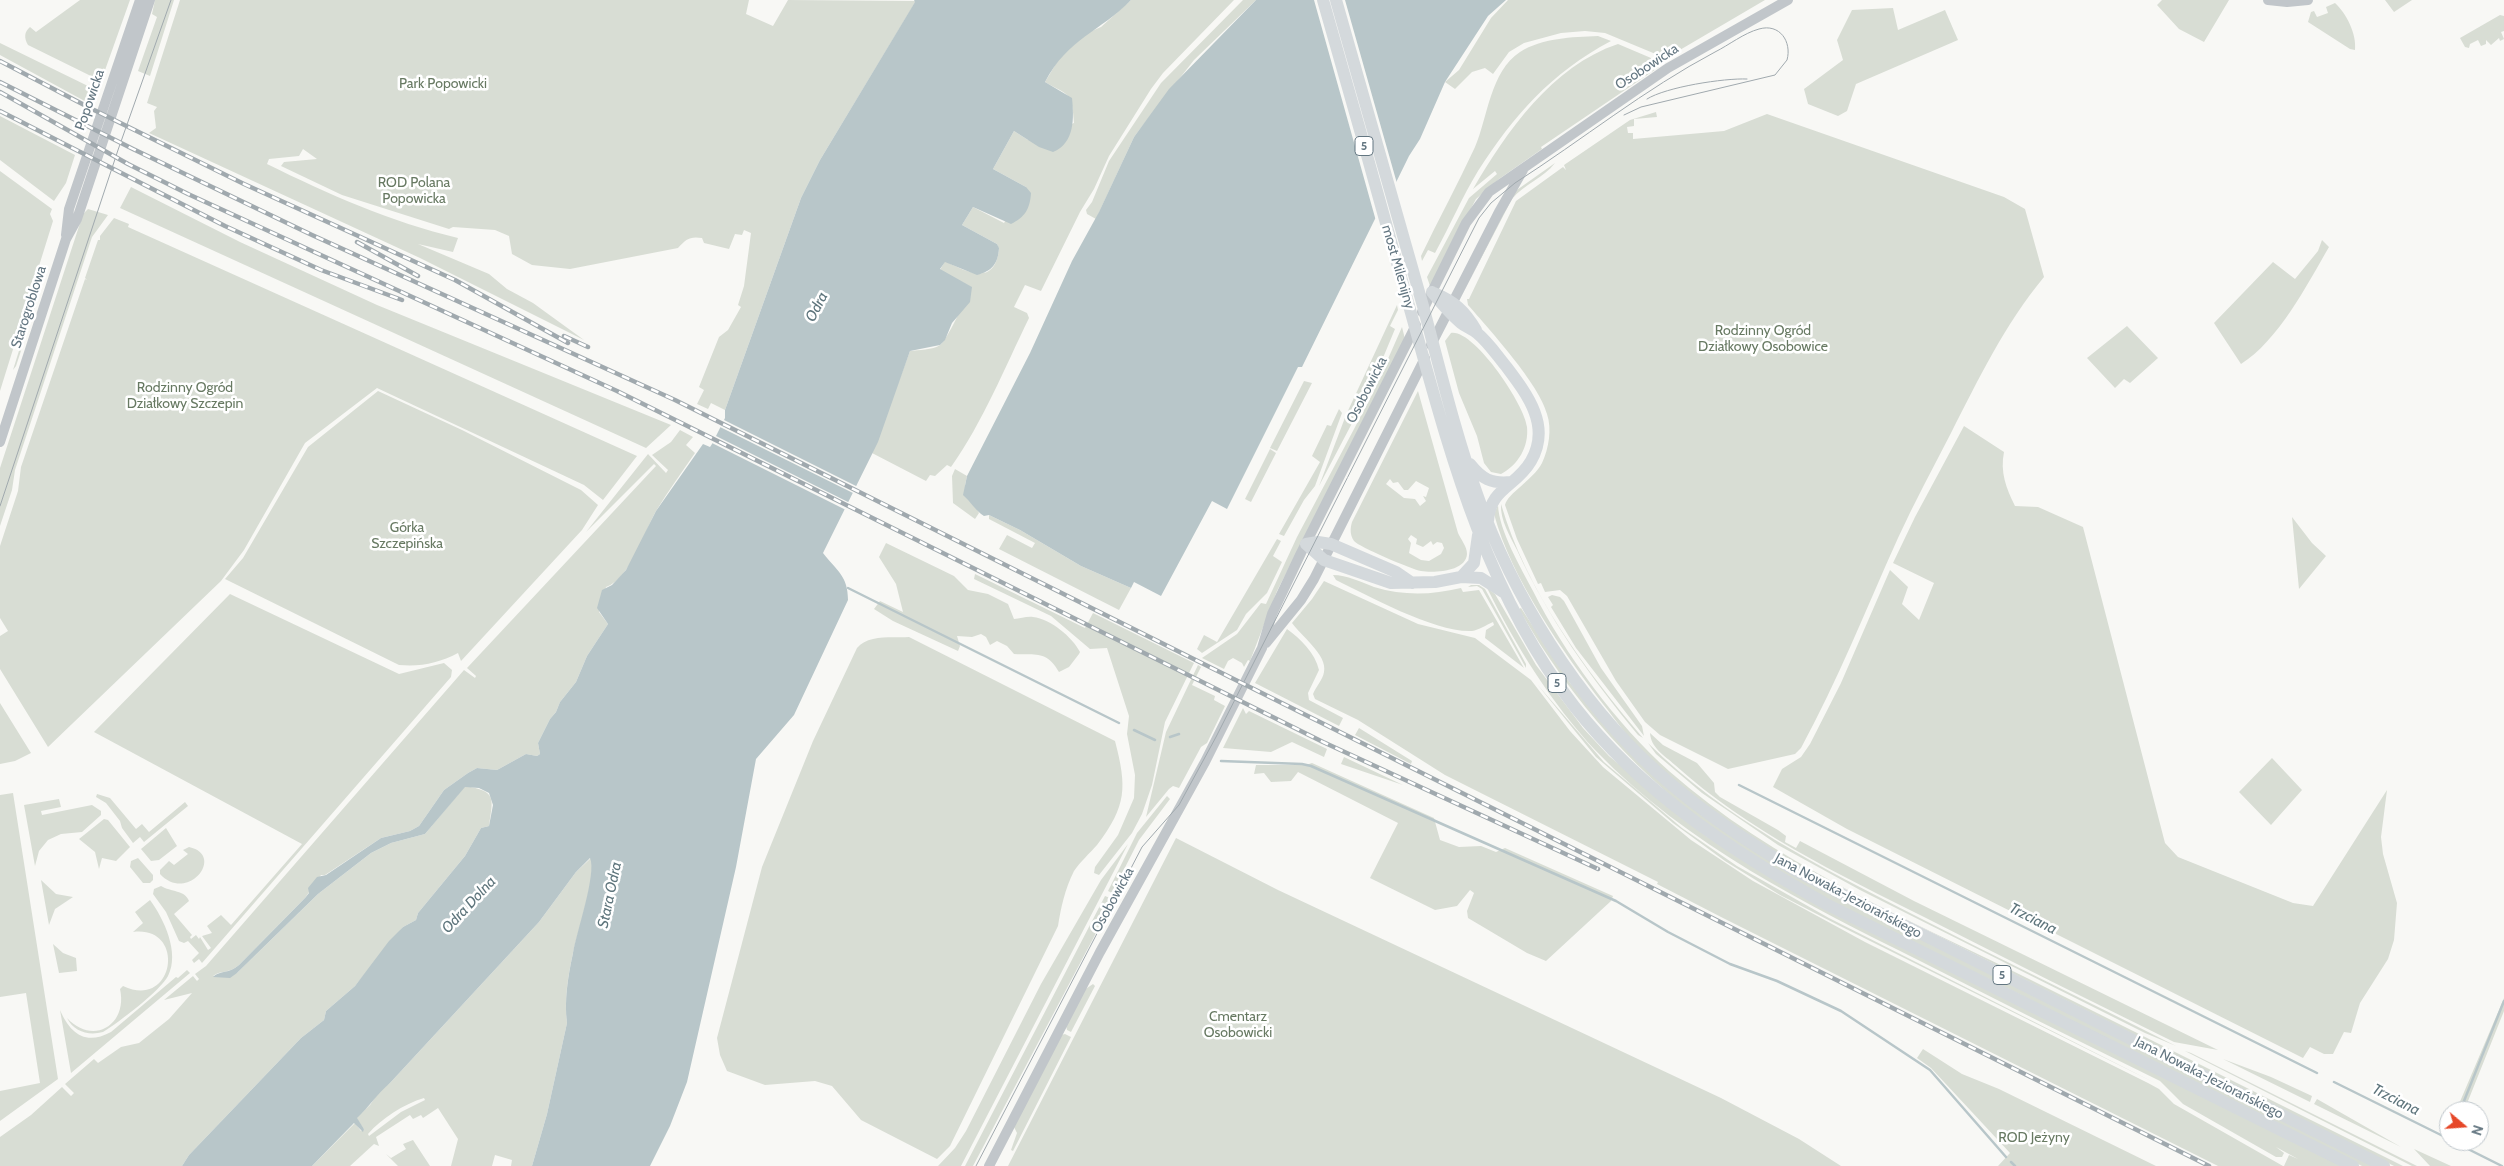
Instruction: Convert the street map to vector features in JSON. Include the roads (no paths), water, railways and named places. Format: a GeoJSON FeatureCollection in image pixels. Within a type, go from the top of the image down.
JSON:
{"type":"FeatureCollection","features":[{"type":"Feature","properties":{"kind":"main road","name":"most Milenijny"},"geometry":{"type":"LineString","coordinates":[[1323,0],[1430,381],[1478,534]]}},
{"type":"Feature","properties":{"kind":"main road","name":"most Milenijny"},"geometry":{"type":"LineString","coordinates":[[1336,0],[1438,366],[1466,458]]}},
{"type":"Feature","properties":{"kind":"main road"},"geometry":{"type":"LineString","coordinates":[[1432,292],[1450,306],[1492,348],[1530,400],[1538,419],[1538,438],[1533,457],[1522,473],[1492,500],[1488,521]]}},
{"type":"Feature","properties":{"kind":"main road"},"geometry":{"type":"LineString","coordinates":[[1466,458],[1486,480],[1496,483],[1511,482]]}},
{"type":"Feature","properties":{"kind":"main road","name":"Jana Nowaka-Jeziorańskiego"},"geometry":{"type":"LineString","coordinates":[[1466,458],[1488,521],[1521,595],[1576,679],[1606,719],[1639,755],[1715,820],[1755,846],[1843,896],[2384,1166]]}},
{"type":"Feature","properties":{"kind":"main road"},"geometry":{"type":"LineString","coordinates":[[1461,577],[1474,563],[1478,534]]}},
{"type":"Feature","properties":{"kind":"main road","name":"Jana Nowaka-Jeziorańskiego"},"geometry":{"type":"LineString","coordinates":[[1478,534],[1504,593],[1546,666],[1595,731],[1644,780],[1717,838],[1778,877],[1828,905],[2353,1166]]}},
{"type":"Feature","properties":{"kind":"main road"},"geometry":{"type":"LineString","coordinates":[[1306,544],[1318,542],[1332,544],[1396,572],[1412,583]]}},
{"type":"Feature","properties":{"kind":"main road"},"geometry":{"type":"LineString","coordinates":[[1306,544],[1324,560],[1391,583],[1435,582],[1461,577],[1485,579],[1504,593]]}},
{"type":"Feature","properties":{"kind":"street","name":"Popowicka"},"geometry":{"type":"LineString","coordinates":[[69,209],[140,0]]}},
{"type":"Feature","properties":{"kind":"street","name":"Popowicka"},"geometry":{"type":"LineString","coordinates":[[82,202],[150,0]]}},
{"type":"Feature","properties":{"kind":"street","name":"Osobowicka"},"geometry":{"type":"LineString","coordinates":[[990,1166],[1100,952],[1205,762],[1262,648],[1272,614],[1306,544],[1466,223],[1477,206],[1489,192],[1526,165],[1668,68],[1788,0]]}},
{"type":"Feature","properties":{"kind":"street"},"geometry":{"type":"LineString","coordinates":[[2268,0],[2287,2],[2308,0]]}},
{"type":"Feature","properties":{"kind":"street","name":"Osobowicka"},"geometry":{"type":"LineString","coordinates":[[1262,648],[1300,600],[1324,560],[1450,306],[1526,165]]}},
{"type":"Feature","properties":{"kind":"street","name":"Starogroblowa"},"geometry":{"type":"LineString","coordinates":[[0,442],[66,239],[77,219],[82,202]]}},
{"type":"Feature","properties":{"kind":"street","name":"Starogroblowa"},"geometry":{"type":"LineString","coordinates":[[66,239],[69,209]]}},
{"type":"Feature","properties":{"kind":"water"},"geometry":{"type":"Polygon","coordinates":[[[914,0],[1131,0],[1074,45],[1054,67],[1045,82],[1072,98],[1073,122],[1066,143],[1053,152],[1039,147],[1014,131],[993,169],[1026,187],[1031,193],[1026,212],[1011,224],[973,207],[962,225],[997,244],[999,248],[996,263],[987,271],[977,275],[945,262],[940,269],[972,287],[970,302],[952,323],[945,340],[940,345],[910,351],[878,442],[823,553],[844,579],[848,600],[794,715],[756,759],[736,867],[687,1082],[670,1126],[650,1166],[532,1166],[547,1114],[567,1023],[566,997],[568,979],[591,876],[590,858],[576,872],[539,922],[357,1118],[364,1129],[363,1132],[354,1123],[312,1166],[182,1166],[189,1155],[301,1038],[324,1020],[326,1011],[355,986],[389,941],[403,927],[416,920],[418,913],[465,856],[481,828],[489,826],[493,805],[489,793],[479,788],[465,787],[425,834],[391,843],[371,853],[318,894],[237,973],[230,978],[213,977],[219,973],[232,970],[239,965],[305,898],[309,893],[308,888],[317,877],[326,875],[381,838],[410,831],[419,826],[444,790],[468,773],[477,768],[497,770],[526,754],[537,756],[540,754],[538,743],[550,719],[556,712],[560,702],[576,682],[587,656],[608,624],[597,608],[602,590],[612,585],[626,570],[656,511],[703,444],[710,447],[712,444],[725,418],[725,410],[801,198],[820,160],[915,2],[914,0]]]}},
{"type":"Feature","properties":{"kind":"water"},"geometry":{"type":"Polygon","coordinates":[[[1256,0],[1506,0],[1488,16],[1445,82],[1420,139],[1409,156],[1382,211],[1375,219],[1302,367],[1298,367],[1227,509],[1212,501],[1161,596],[1134,582],[1131,588],[1081,566],[1020,530],[989,515],[984,516],[963,495],[967,476],[1030,353],[1072,261],[1099,212],[1134,137],[1169,89],[1256,0]]]}},
{"type":"Feature","properties":{"kind":"waterway"},"geometry":{"type":"LineString","coordinates":[[848,588],[1119,723]]}},
{"type":"Feature","properties":{"kind":"waterway"},"geometry":{"type":"LineString","coordinates":[[1134,730],[1155,740]]}},
{"type":"Feature","properties":{"kind":"waterway"},"geometry":{"type":"LineString","coordinates":[[1170,737],[1179,734]]}},
{"type":"Feature","properties":{"kind":"waterway"},"geometry":{"type":"LineString","coordinates":[[1221,761],[1311,766],[1616,901],[1668,932],[1730,964],[1777,981],[1841,1011],[1930,1070],[2006,1157]]}},
{"type":"Feature","properties":{"kind":"waterway","name":"Trzciana"},"geometry":{"type":"LineString","coordinates":[[1739,785],[2317,1073]]}},
{"type":"Feature","properties":{"kind":"waterway"},"geometry":{"type":"LineString","coordinates":[[2464,1101],[2504,1001]]}},
{"type":"Feature","properties":{"kind":"waterway","name":"Trzciana"},"geometry":{"type":"LineString","coordinates":[[2334,1082],[2439,1134]]}},
{"type":"Feature","properties":{"kind":"waterway","name":"Trzciana"},"geometry":{"type":"LineString","coordinates":[[2472,1151],[2502,1166]]}},
{"type":"Feature","properties":{"kind":"waterway"},"geometry":{"type":"LineString","coordinates":[[2011,1162],[2015,1166]]}},
{"type":"Feature","properties":{"kind":"tram line"},"geometry":{"type":"LineString","coordinates":[[0,506],[118,150],[171,0]]}},
{"type":"Feature","properties":{"kind":"tram line"},"geometry":{"type":"LineString","coordinates":[[976,1166],[1142,847],[1179,805],[1216,737],[1479,218],[1491,203],[1515,183],[1689,66],[1742,36],[1759,29],[1766,28],[1778,31],[1786,41],[1788,47],[1787,60],[1775,75],[1641,107],[1624,115]]}},
{"type":"Feature","properties":{"kind":"tram line"},"geometry":{"type":"LineString","coordinates":[[1647,99],[1681,87],[1724,80],[1747,79]]}},
{"type":"Feature","properties":{"kind":"railway"},"geometry":{"type":"LineString","coordinates":[[0,61],[244,184],[455,280],[568,343]]}},
{"type":"Feature","properties":{"kind":"railway"},"geometry":{"type":"LineString","coordinates":[[0,82],[133,149],[312,235],[675,400],[2209,1166]]}},
{"type":"Feature","properties":{"kind":"railway"},"geometry":{"type":"LineString","coordinates":[[0,92],[128,164],[188,194],[617,391],[1323,742],[1598,869]]}},
{"type":"Feature","properties":{"kind":"railway"},"geometry":{"type":"LineString","coordinates":[[0,111],[225,226],[321,270],[402,300]]}},
{"type":"Feature","properties":{"kind":"railway"},"geometry":{"type":"LineString","coordinates":[[357,242],[418,276]]}},
{"type":"Feature","properties":{"kind":"railway"},"geometry":{"type":"LineString","coordinates":[[564,336],[588,347]]}},
{"type":"Feature","properties":{"kind":"park label","name":"Park Popowicki"},"geometry":{"type":"Point","coordinates":[443,84]}},
{"type":"Feature","properties":{"kind":"park label","name":"ROD Polana Popowicka"},"geometry":{"type":"Point","coordinates":[414,192]}},
{"type":"Feature","properties":{"kind":"park label","name":"Rodzinny Ogród Działkowy Osobowice"},"geometry":{"type":"Point","coordinates":[1763,340]}},
{"type":"Feature","properties":{"kind":"park label","name":"Rodzinny Ogród Działkowy Szczepin"},"geometry":{"type":"Point","coordinates":[185,396]}},
{"type":"Feature","properties":{"kind":"park label","name":"Górka Szczepińska"},"geometry":{"type":"Point","coordinates":[407,536]}},
{"type":"Feature","properties":{"kind":"park label","name":"Cmentarz Osobowicki"},"geometry":{"type":"Point","coordinates":[1238,1026]}},
{"type":"Feature","properties":{"kind":"park label","name":"ROD Jeżyny"},"geometry":{"type":"Point","coordinates":[2034,1138]}},
{"type":"Feature","properties":{"kind":"water label","name":"Odra"},"geometry":{"type":"Point","coordinates":[817,307]}},
{"type":"Feature","properties":{"kind":"water label","name":"Stara Odra"},"geometry":{"type":"Point","coordinates":[610,895]}},
{"type":"Feature","properties":{"kind":"water label","name":"Odra Dolna"},"geometry":{"type":"Point","coordinates":[469,905]}}]}
